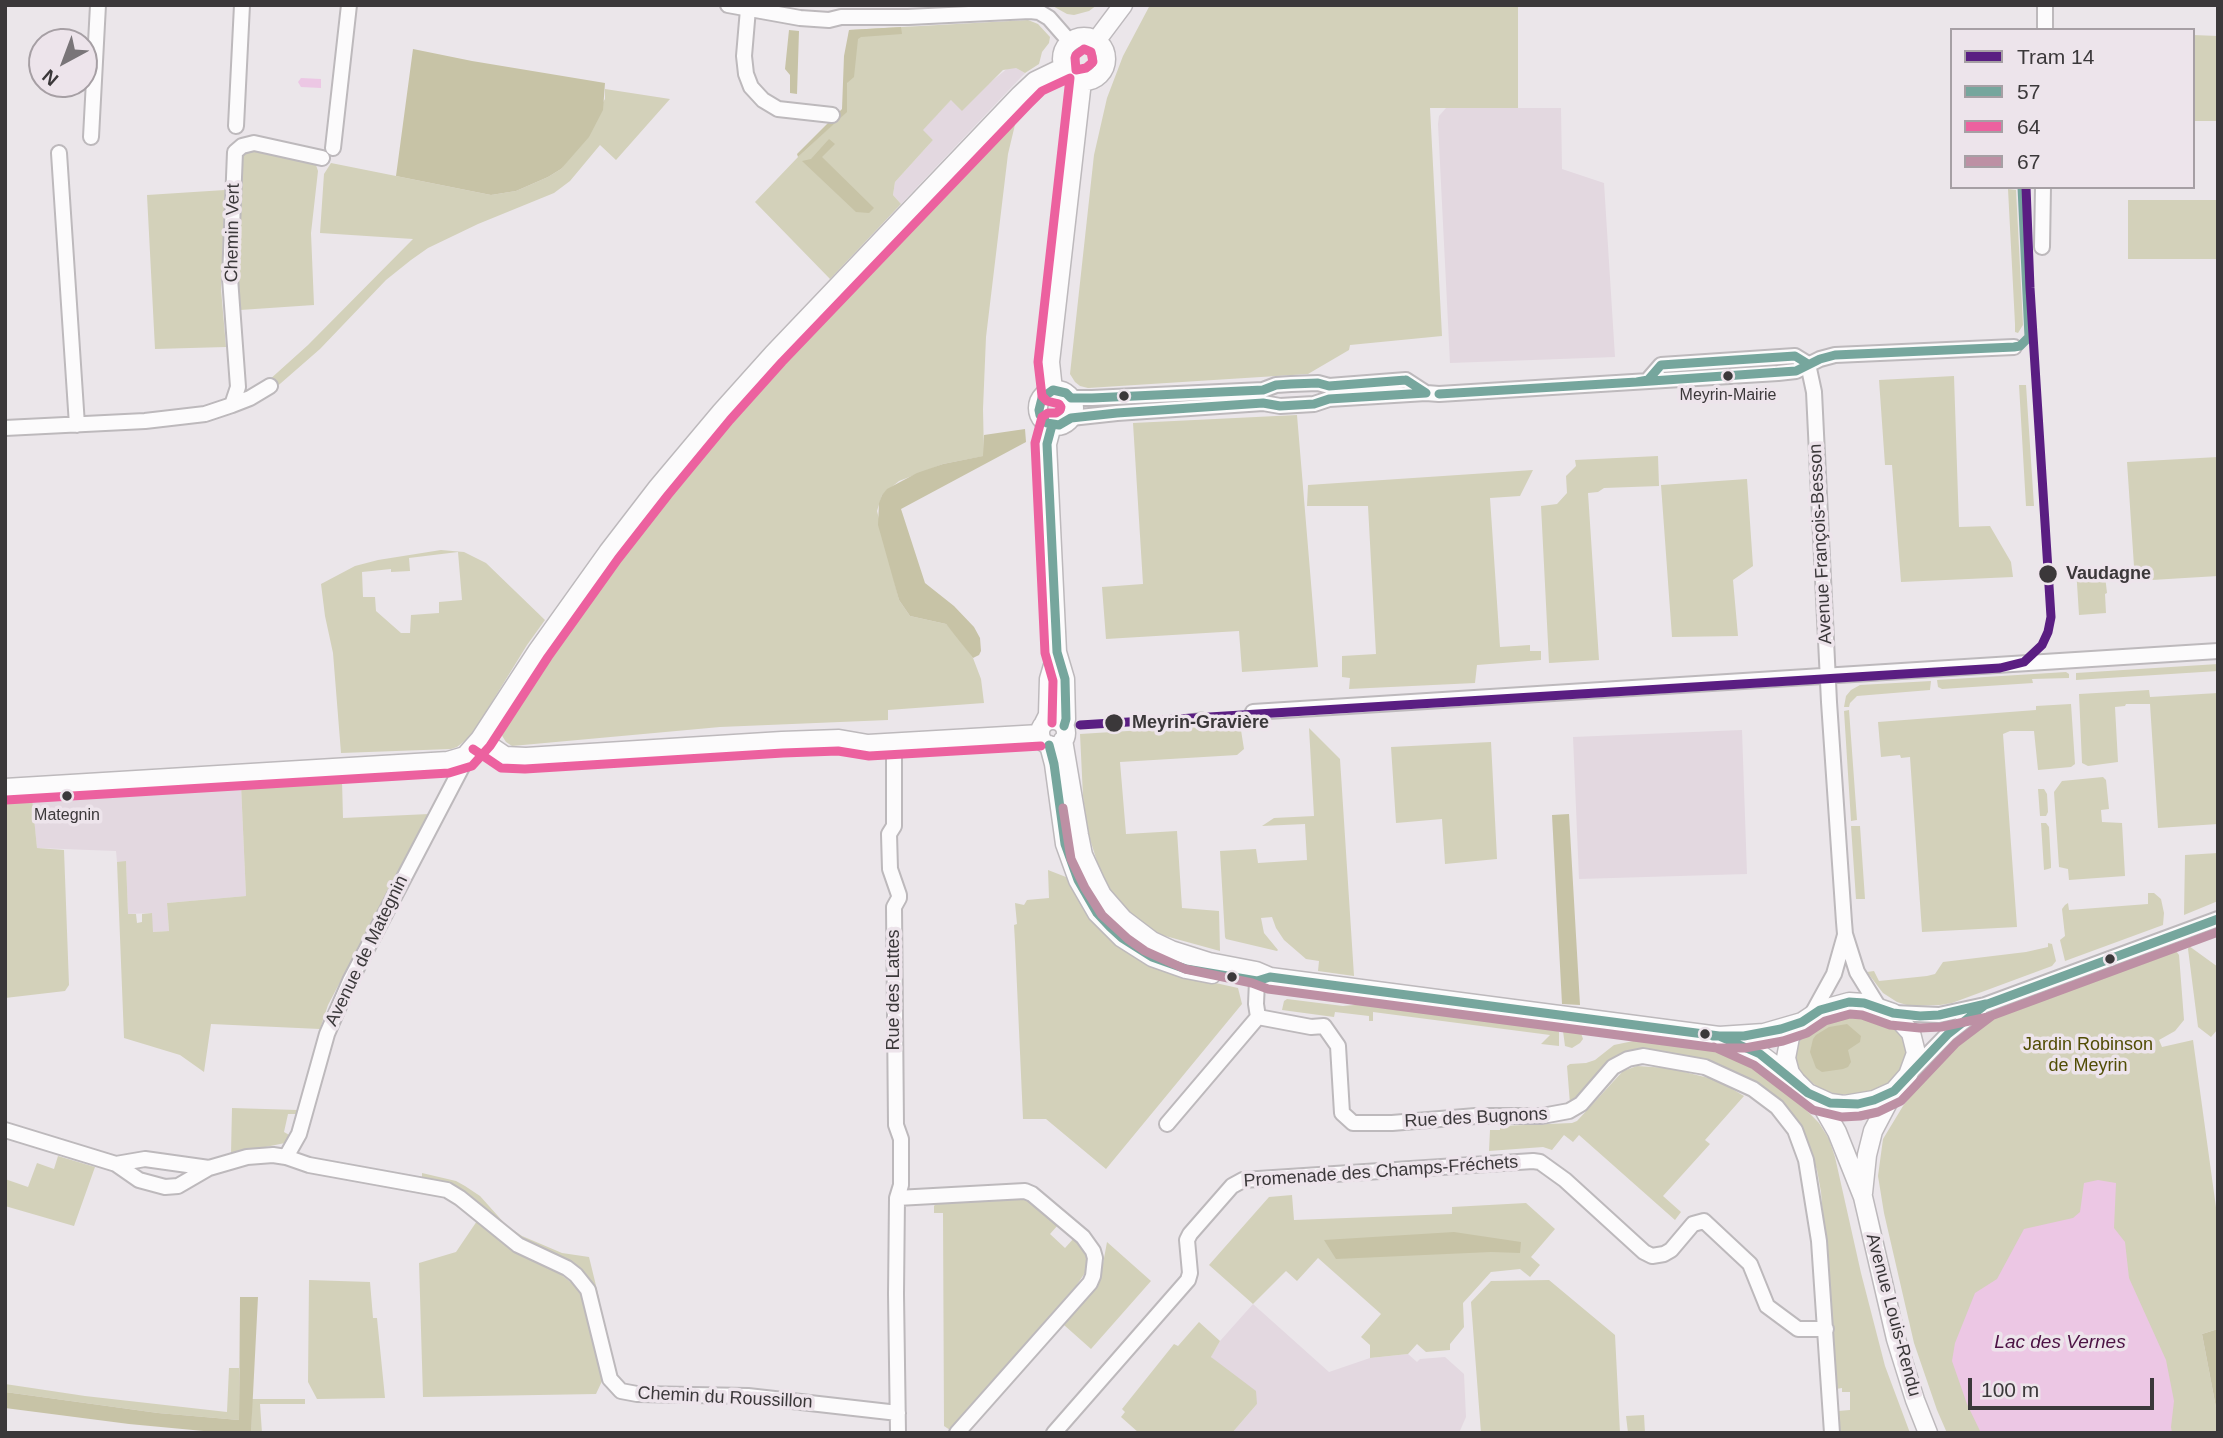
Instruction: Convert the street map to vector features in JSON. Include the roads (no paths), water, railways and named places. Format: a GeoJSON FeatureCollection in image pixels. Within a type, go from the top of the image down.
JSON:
{"type":"FeatureCollection","features":[{"type":"Feature","properties":{"kind":"main road"},"geometry":{"type":"LineString","coordinates":[[1096,41],[1123,5]]}},
{"type":"Feature","properties":{"kind":"main road"},"geometry":{"type":"LineString","coordinates":[[1083,37],[1096,41],[1105,51],[1105,64],[1101,72],[1095,78],[1082,81],[1070,76],[1064,68],[1063,52],[1069,42],[1083,37]]}},
{"type":"Feature","properties":{"kind":"main road"},"geometry":{"type":"LineString","coordinates":[[5,788],[439,762],[458,760],[465,756],[480,739],[571,602],[659,486],[721,412],[1020,95],[1035,81],[1064,68]]}},
{"type":"Feature","properties":{"kind":"main road"},"geometry":{"type":"LineString","coordinates":[[1053,390],[1050,362],[1082,81]]}},
{"type":"Feature","properties":{"kind":"main road"},"geometry":{"type":"LineString","coordinates":[[1053,390],[1060,390],[1071,398],[1074,411],[1071,418],[1059,425],[1052,425],[1040,415],[1041,398],[1053,390]]}},
{"type":"Feature","properties":{"kind":"main road"},"geometry":{"type":"LineString","coordinates":[[480,739],[499,753],[513,757],[782,741],[839,740],[868,744],[1052,734],[1066,719],[1065,679],[1057,652],[1047,444],[1052,425]]}},
{"type":"Feature","properties":{"kind":"main road"},"geometry":{"type":"LineString","coordinates":[[1052,734],[1083,855],[1095,881],[1112,908],[1136,930],[1171,950],[1209,962],[1256,971],[1263,979],[1719,1037],[1764,1033],[1807,1018],[1826,1007],[1849,1002],[1885,1010],[1911,1032],[1916,1046],[1916,1059],[1908,1075],[1894,1091],[1874,1100],[1844,1105],[1818,1099],[1760,1054],[1719,1037]]}},
{"type":"Feature","properties":{"kind":"main road"},"geometry":{"type":"LineString","coordinates":[[1796,1081],[1788,1066],[1787,1046],[1790,1037],[1807,1018]]}},
{"type":"Feature","properties":{"kind":"main road","name":"Avenue Louis-Rendu"},"geometry":{"type":"LineString","coordinates":[[1863,1197],[1873,1130],[1894,1091]]}},
{"type":"Feature","properties":{"kind":"main road","name":"Avenue Louis-Rendu"},"geometry":{"type":"LineString","coordinates":[[1818,1099],[1837,1132],[1863,1197],[1899,1349],[1928,1433]]}},
{"type":"Feature","properties":{"kind":"street"},"geometry":{"type":"LineString","coordinates":[[92,137],[98,5]]}},
{"type":"Feature","properties":{"kind":"street"},"geometry":{"type":"LineString","coordinates":[[236,126],[242,5]]}},
{"type":"Feature","properties":{"kind":"street","name":"Chemin Vert"},"geometry":{"type":"LineString","coordinates":[[232,405],[238,387],[230,278],[235,152],[242,146],[254,143],[328,153],[349,5]]}},
{"type":"Feature","properties":{"kind":"street"},"geometry":{"type":"LineString","coordinates":[[728,5],[800,18],[829,20],[841,17],[908,17],[1030,10],[1049,18],[1069,42]]}},
{"type":"Feature","properties":{"kind":"street"},"geometry":{"type":"LineString","coordinates":[[2045,5],[2045,28]]}},
{"type":"Feature","properties":{"kind":"street"},"geometry":{"type":"LineString","coordinates":[[748,9],[744,56],[751,87],[778,109],[832,115]]}},
{"type":"Feature","properties":{"kind":"street"},"geometry":{"type":"LineString","coordinates":[[59,153],[76,425]]}},
{"type":"Feature","properties":{"kind":"street"},"geometry":{"type":"LineString","coordinates":[[2042,247],[2043,189]]}},
{"type":"Feature","properties":{"kind":"street"},"geometry":{"type":"LineString","coordinates":[[1071,418],[1117,412],[1263,403],[1280,406],[1314,404],[1329,399],[1648,380],[1661,365],[1795,356],[1808,364],[1835,355],[2014,347]]}},
{"type":"Feature","properties":{"kind":"street","name":"Avenue François-Besson"},"geometry":{"type":"LineString","coordinates":[[1808,364],[1814,392],[1828,676],[1845,934],[1857,972],[1885,1010]]}},
{"type":"Feature","properties":{"kind":"street"},"geometry":{"type":"LineString","coordinates":[[1071,398],[1263,390],[1284,384],[1318,383],[1329,386],[1406,380],[1426,393]]}},
{"type":"Feature","properties":{"kind":"street"},"geometry":{"type":"LineString","coordinates":[[5,428],[109,424],[205,414],[250,398],[270,386]]}},
{"type":"Feature","properties":{"kind":"street"},"geometry":{"type":"LineString","coordinates":[[1253,712],[2218,651]]}},
{"type":"Feature","properties":{"kind":"street","name":"Rue des Lattes"},"geometry":{"type":"LineString","coordinates":[[894,743],[894,826],[890,834],[890,869],[900,898],[894,907],[896,1125],[901,1139],[896,1294],[898,1433]]}},
{"type":"Feature","properties":{"kind":"street","name":"Avenue de Mategnin"},"geometry":{"type":"LineString","coordinates":[[286,1157],[299,1134],[327,1034],[350,981],[463,765],[465,756]]}},
{"type":"Feature","properties":{"kind":"street"},"geometry":{"type":"LineString","coordinates":[[1885,1010],[1939,1015],[1985,1005],[2218,919]]}},
{"type":"Feature","properties":{"kind":"street","name":"Avenue François-Besson"},"geometry":{"type":"LineString","coordinates":[[1807,1018],[1834,974],[1845,934]]}},
{"type":"Feature","properties":{"kind":"street"},"geometry":{"type":"LineString","coordinates":[[1167,1124],[1258,1017],[1256,1004],[1263,979]]}},
{"type":"Feature","properties":{"kind":"street"},"geometry":{"type":"LineString","coordinates":[[1908,1075],[1948,1034],[1985,1005]]}},
{"type":"Feature","properties":{"kind":"street","name":"Rue des Bugnons"},"geometry":{"type":"LineString","coordinates":[[1258,1017],[1311,1027],[1324,1026],[1338,1046],[1342,1113],[1353,1123],[1376,1124],[1476,1116],[1542,1116],[1569,1111],[1581,1104],[1613,1067],[1628,1059],[1643,1056],[1705,1067],[1752,1088],[1777,1107],[1795,1130],[1806,1160],[1819,1241],[1832,1433]]}},
{"type":"Feature","properties":{"kind":"street"},"geometry":{"type":"LineString","coordinates":[[5,1130],[116,1164],[139,1180],[164,1187],[178,1186],[209,1168],[247,1157],[286,1157]]}},
{"type":"Feature","properties":{"kind":"street","name":"Chemin du Roussillon"},"geometry":{"type":"LineString","coordinates":[[286,1157],[309,1165],[447,1190],[518,1245],[567,1268],[588,1290],[610,1379],[621,1391],[637,1394],[748,1396],[898,1413]]}},
{"type":"Feature","properties":{"kind":"street"},"geometry":{"type":"LineString","coordinates":[[116,1164],[145,1159],[209,1168]]}},
{"type":"Feature","properties":{"kind":"street","name":"Promenade des Champs-Fréchets"},"geometry":{"type":"LineString","coordinates":[[1055,1433],[1188,1280],[1190,1273],[1187,1240],[1190,1234],[1231,1186],[1243,1180],[1540,1162],[1565,1180],[1644,1252],[1652,1256],[1671,1250],[1693,1224],[1704,1221],[1749,1264],[1767,1307],[1797,1329],[1826,1329]]}},
{"type":"Feature","properties":{"kind":"street"},"geometry":{"type":"LineString","coordinates":[[897,1198],[1026,1191],[1083,1237],[1095,1258],[1090,1283],[957,1433]]}},
{"type":"Feature","properties":{"kind":"water"},"geometry":{"type":"Polygon","coordinates":[[[301,78],[321,79],[321,88],[301,87],[298,82],[301,78]]]}},
{"type":"Feature","properties":{"kind":"water","name":"Lac des Vernes"},"geometry":{"type":"Polygon","coordinates":[[[2098,1180],[2116,1183],[2114,1228],[2125,1242],[2129,1278],[2166,1360],[2174,1401],[2172,1433],[1981,1433],[1967,1404],[1952,1361],[1955,1343],[1975,1293],[1997,1279],[2024,1229],[2073,1218],[2080,1212],[2084,1183],[2098,1180]]]}},
{"type":"Feature","properties":{"kind":"tram line","name":"14"},"geometry":{"type":"LineString","coordinates":[[1080,725],[2000,668],[2024,662],[2042,645],[2051,617],[2026,189]]}},
{"type":"Feature","properties":{"kind":"tram line"},"geometry":{"type":"LineString","coordinates":[[1160,720],[1203,712]]}},
{"type":"Feature","properties":{"kind":"place","name":"Meyrin-Mairie"},"geometry":{"type":"Point","coordinates":[1728,376]}},
{"type":"Feature","properties":{"kind":"place","name":"Vaudagne"},"geometry":{"type":"Point","coordinates":[2048,574]}},
{"type":"Feature","properties":{"kind":"place","name":"Meyrin-Gravière"},"geometry":{"type":"Point","coordinates":[1114,723]}},
{"type":"Feature","properties":{"kind":"place","name":"Mategnin"},"geometry":{"type":"Point","coordinates":[67,796]}},
{"type":"Feature","properties":{"kind":"park label","name":"Jardin Robinson de Meyrin"},"geometry":{"type":"Point","coordinates":[2088,1055]}}]}
